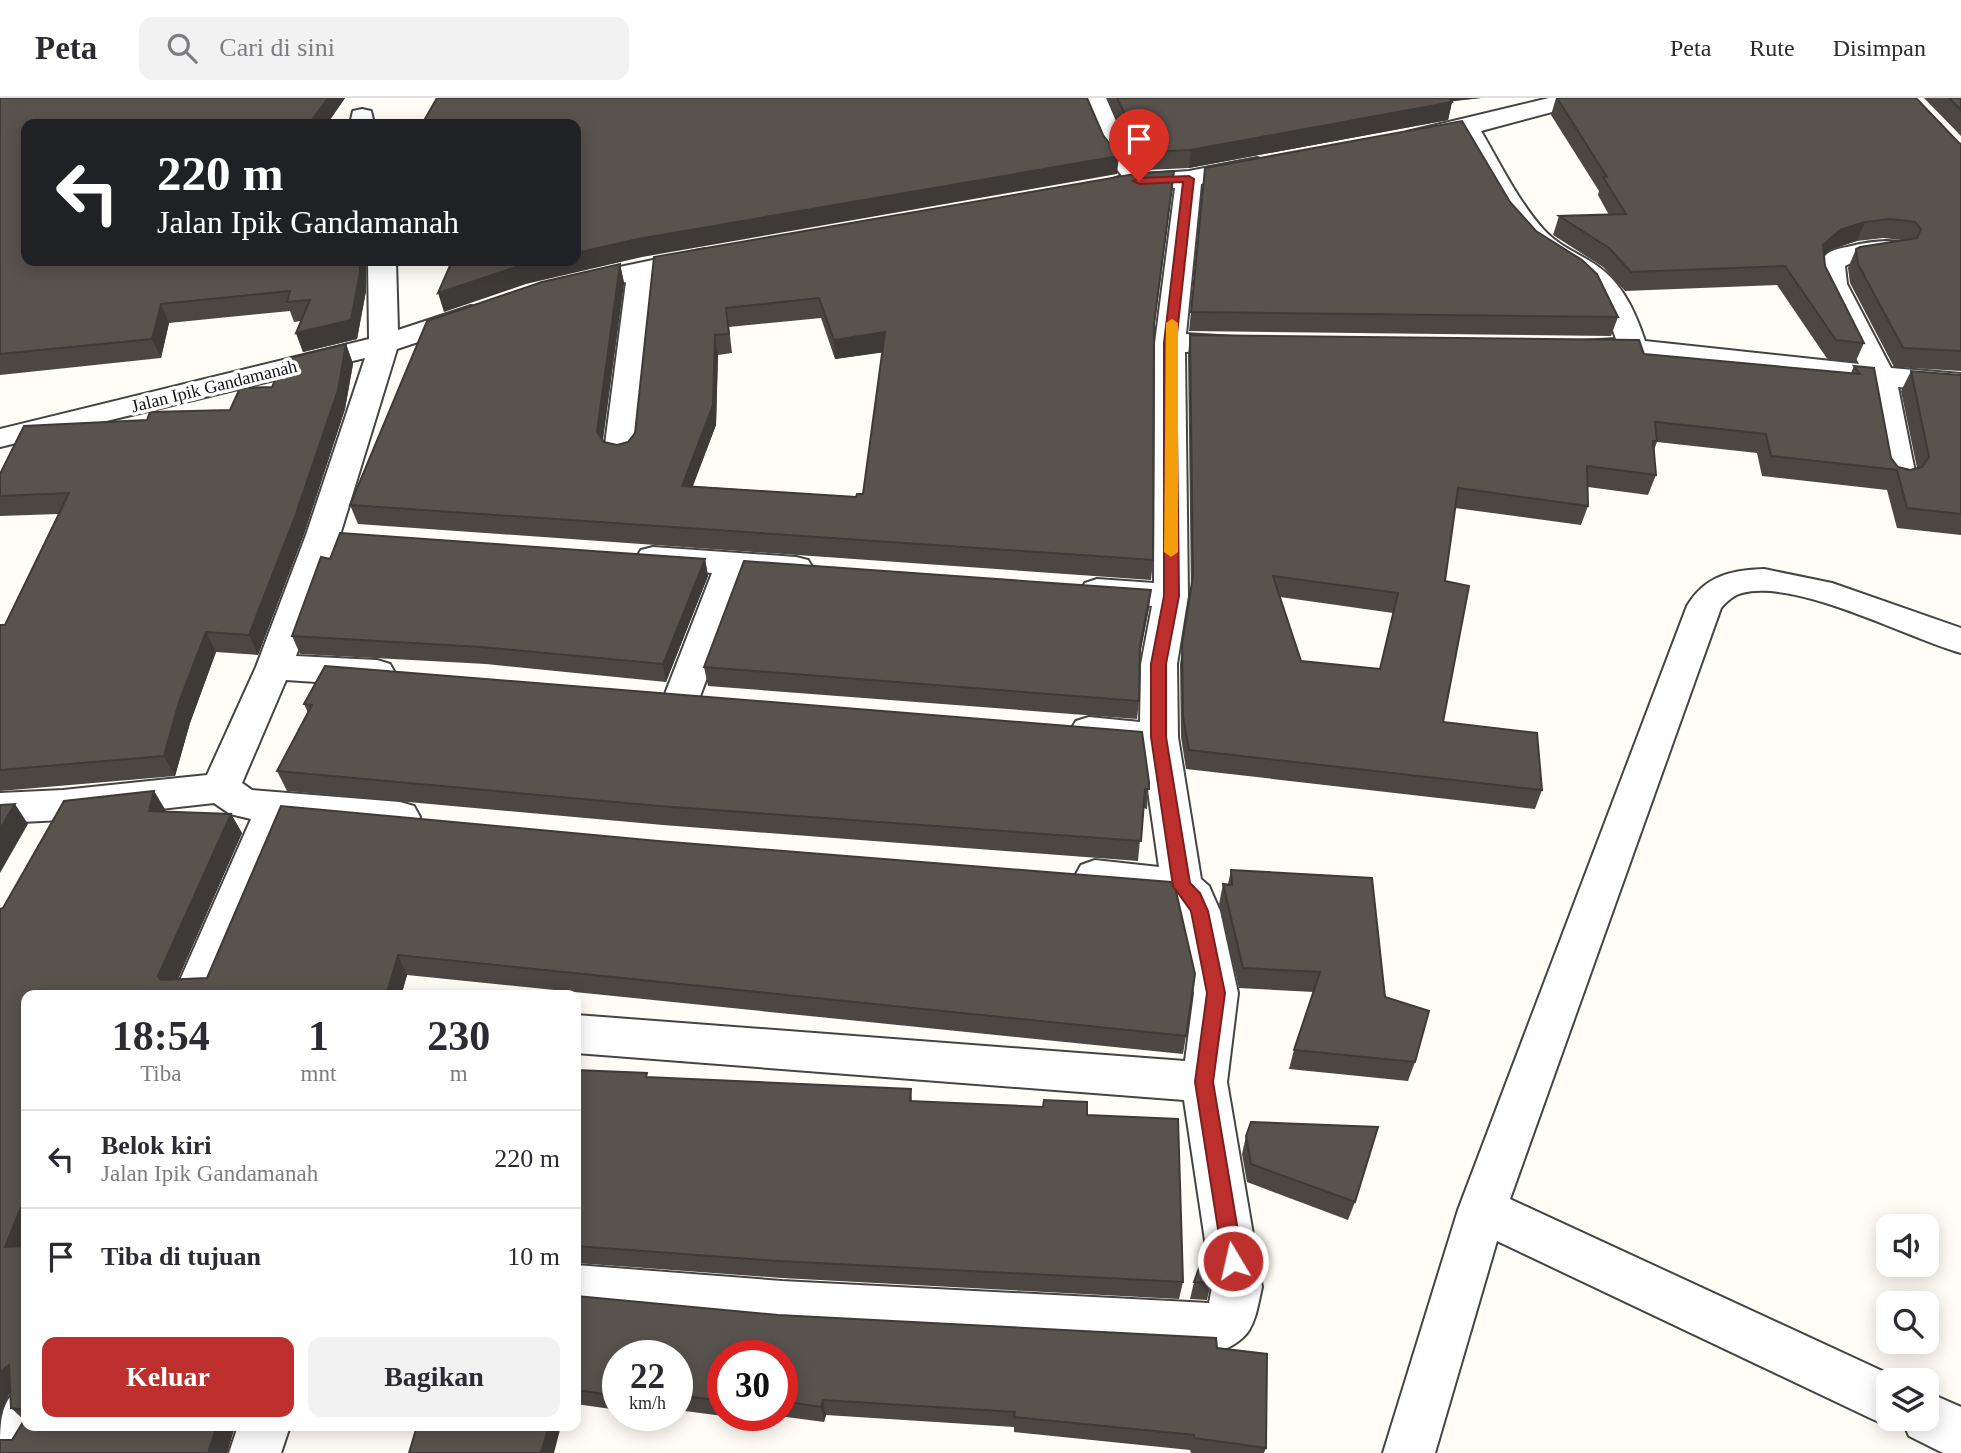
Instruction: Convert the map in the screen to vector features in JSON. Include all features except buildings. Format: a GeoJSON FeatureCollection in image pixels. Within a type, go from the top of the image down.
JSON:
{"type":"FeatureCollection","features":[{"type":"Feature","properties":{"kind":"street"},"geometry":{"type":"LineString","coordinates":[[1387,142],[1467,127],[1520,105],[1577,98]]}},
{"type":"Feature","properties":{"kind":"street"},"geometry":{"type":"LineString","coordinates":[[1018,104],[1094,101],[1117,152],[1139,181]]}},
{"type":"Feature","properties":{"kind":"street"},"geometry":{"type":"LineString","coordinates":[[1467,127],[1516,212],[1535,236],[1548,249],[1583,268],[1606,286],[1617,299],[1633,348]]}},
{"type":"Feature","properties":{"kind":"street"},"geometry":{"type":"LineString","coordinates":[[1099,188],[1139,181],[1189,179],[1282,162]]}},
{"type":"Feature","properties":{"kind":"street"},"geometry":{"type":"LineString","coordinates":[[581,1289],[782,1305],[1218,1328],[1230,1319],[1237,1287],[1204,1082],[1216,993],[1199,911],[1194,898],[1182,886],[1158,737],[1158,664],[1171,596],[1170,343],[1189,179]]}},
{"type":"Feature","properties":{"kind":"street"},"geometry":{"type":"LineString","coordinates":[[1896,249],[1842,256],[1832,262],[1830,269],[1833,284],[1881,378],[1900,477]]}},
{"type":"Feature","properties":{"kind":"street"},"geometry":{"type":"LineString","coordinates":[[550,290],[642,268],[738,251]]}},
{"type":"Feature","properties":{"kind":"street"},"geometry":{"type":"LineString","coordinates":[[220,788],[337,536],[384,344],[382,266]]}},
{"type":"Feature","properties":{"kind":"street"},"geometry":{"type":"LineString","coordinates":[[620,452],[642,268]]}},
{"type":"Feature","properties":{"kind":"street","name":"Jalan Ipik Gandamanah"},"geometry":{"type":"LineString","coordinates":[[0,438],[384,344],[499,306]]}},
{"type":"Feature","properties":{"kind":"street"},"geometry":{"type":"LineString","coordinates":[[1170,343],[1266,345]]}},
{"type":"Feature","properties":{"kind":"street"},"geometry":{"type":"LineString","coordinates":[[1566,346],[1633,348],[1881,378],[1961,383]]}},
{"type":"Feature","properties":{"kind":"street"},"geometry":{"type":"LineString","coordinates":[[624,556],[829,570]]}},
{"type":"Feature","properties":{"kind":"street"},"geometry":{"type":"LineString","coordinates":[[683,698],[733,563]]}},
{"type":"Feature","properties":{"kind":"street"},"geometry":{"type":"LineString","coordinates":[[1409,1453],[1482,1210],[1704,606],[1713,591],[1743,580],[1773,581],[1810,588],[1961,640]]}},
{"type":"Feature","properties":{"kind":"street"},"geometry":{"type":"LineString","coordinates":[[1062,588],[1171,596]]}},
{"type":"Feature","properties":{"kind":"street"},"geometry":{"type":"LineString","coordinates":[[274,667],[407,675]]}},
{"type":"Feature","properties":{"kind":"street"},"geometry":{"type":"LineString","coordinates":[[1062,729],[1158,737]]}},
{"type":"Feature","properties":{"kind":"street"},"geometry":{"type":"LineString","coordinates":[[0,808],[54,821],[220,788],[244,804],[442,821]]}},
{"type":"Feature","properties":{"kind":"street"},"geometry":{"type":"LineString","coordinates":[[197,990],[276,805]]}},
{"type":"Feature","properties":{"kind":"street"},"geometry":{"type":"LineString","coordinates":[[1050,873],[1182,886]]}},
{"type":"Feature","properties":{"kind":"street"},"geometry":{"type":"LineString","coordinates":[[581,1034],[1204,1082]]}},
{"type":"Feature","properties":{"kind":"street"},"geometry":{"type":"LineString","coordinates":[[1482,1210],[1876,1394]]}},
{"type":"Feature","properties":{"kind":"street"},"geometry":{"type":"LineString","coordinates":[[0,1444],[21,1418]]}},
{"type":"Feature","properties":{"kind":"street"},"geometry":{"type":"LineString","coordinates":[[1939,1424],[1961,1434]]}},
{"type":"Feature","properties":{"kind":"street"},"geometry":{"type":"LineString","coordinates":[[255,1453],[262,1431]]}},
{"type":"Feature","properties":{"kind":"slow traffic"},"geometry":{"type":"LineString","coordinates":[[1171,552],[1169,490],[1172,323]]}},
{"type":"Feature","properties":{"kind":"route"},"geometry":{"type":"LineString","coordinates":[[1139,181],[1189,179],[1170,343],[1171,596],[1158,664],[1158,737],[1182,886],[1194,898],[1199,911],[1216,993],[1204,1082],[1233,1261]]}}]}
